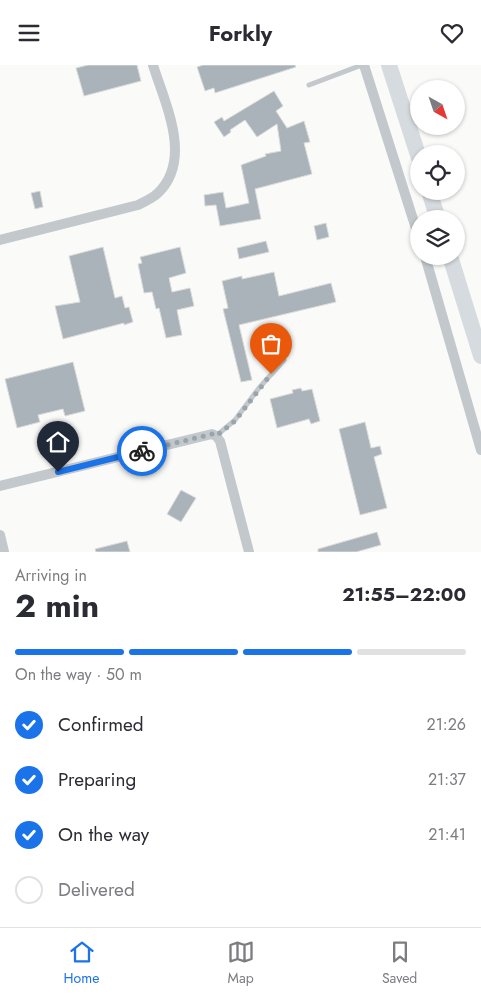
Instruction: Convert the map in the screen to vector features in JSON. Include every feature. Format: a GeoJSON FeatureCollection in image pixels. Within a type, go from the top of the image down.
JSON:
{"type":"FeatureCollection","features":[{"type":"Feature","properties":{"kind":"highway"},"geometry":{"type":"LineString","coordinates":[[389,65],[415,145]]}},
{"type":"Feature","properties":{"kind":"highway"},"geometry":{"type":"LineString","coordinates":[[453,265],[481,356]]}},
{"type":"Feature","properties":{"kind":"street"},"geometry":{"type":"LineString","coordinates":[[0,240],[138,205],[158,194],[169,178],[176,157],[173,127],[153,65]]}},
{"type":"Feature","properties":{"kind":"street"},"geometry":{"type":"LineString","coordinates":[[363,65],[410,210]]}},
{"type":"Feature","properties":{"kind":"street"},"geometry":{"type":"LineString","coordinates":[[427,265],[481,450]]}},
{"type":"Feature","properties":{"kind":"street"},"geometry":{"type":"LineString","coordinates":[[0,486],[212,434],[220,441],[249,552]]}},
{"type":"Feature","properties":{"kind":"street"},"geometry":{"type":"LineString","coordinates":[[0,535],[4,552]]}},
{"type":"Feature","properties":{"kind":"lane"},"geometry":{"type":"LineString","coordinates":[[309,85],[363,65]]}},
{"type":"Feature","properties":{"kind":"lane"},"geometry":{"type":"LineString","coordinates":[[216,436],[235,421],[258,388],[284,359]]}},
{"type":"Feature","properties":{"kind":"building"},"geometry":{"type":"Polygon","coordinates":[[[88,65],[137,65],[141,81],[84,96],[76,68],[88,65]]]}},
{"type":"Feature","properties":{"kind":"building"},"geometry":{"type":"Polygon","coordinates":[[[203,65],[295,65],[296,67],[215,93],[214,88],[205,91],[197,67],[203,65]]]}},
{"type":"Feature","properties":{"kind":"building"},"geometry":{"type":"Polygon","coordinates":[[[274,91],[283,106],[276,111],[287,128],[304,121],[310,142],[304,143],[312,174],[255,189],[261,219],[220,226],[216,205],[205,206],[204,195],[223,192],[226,208],[249,203],[241,165],[266,156],[265,154],[281,151],[277,124],[257,137],[245,120],[230,130],[231,132],[224,137],[214,122],[222,117],[224,121],[274,91]]]}},
{"type":"Feature","properties":{"kind":"building"},"geometry":{"type":"Polygon","coordinates":[[[40,191],[43,207],[35,209],[31,193],[40,191]]]}},
{"type":"Feature","properties":{"kind":"building"},"geometry":{"type":"Polygon","coordinates":[[[326,223],[329,237],[317,240],[314,226],[326,223]]]}},
{"type":"Feature","properties":{"kind":"building"},"geometry":{"type":"Polygon","coordinates":[[[266,241],[269,252],[239,259],[237,248],[266,241]]]}},
{"type":"Feature","properties":{"kind":"building"},"geometry":{"type":"Polygon","coordinates":[[[103,247],[115,298],[122,296],[125,308],[129,307],[133,322],[63,339],[55,306],[80,302],[69,256],[103,247]]]}},
{"type":"Feature","properties":{"kind":"building"},"geometry":{"type":"Polygon","coordinates":[[[180,247],[186,273],[169,278],[172,292],[190,288],[194,306],[177,310],[182,335],[166,338],[159,308],[156,309],[152,292],[144,293],[138,264],[142,263],[140,257],[180,247]]]}},
{"type":"Feature","properties":{"kind":"building"},"geometry":{"type":"Polygon","coordinates":[[[274,272],[279,296],[331,283],[336,302],[239,325],[252,380],[241,382],[223,309],[228,308],[222,281],[242,276],[242,279],[274,272]]]}},
{"type":"Feature","properties":{"kind":"building"},"geometry":{"type":"Polygon","coordinates":[[[73,362],[85,411],[65,416],[63,409],[38,415],[40,422],[17,428],[5,379],[73,362]]]}},
{"type":"Feature","properties":{"kind":"building"},"geometry":{"type":"Polygon","coordinates":[[[301,388],[302,391],[312,389],[320,421],[311,424],[309,419],[277,428],[270,399],[293,393],[292,390],[301,388]]]}},
{"type":"Feature","properties":{"kind":"building"},"geometry":{"type":"Polygon","coordinates":[[[365,422],[371,448],[380,446],[382,454],[374,457],[387,508],[360,515],[339,429],[365,422]]]}},
{"type":"Feature","properties":{"kind":"building"},"geometry":{"type":"Polygon","coordinates":[[[181,490],[196,498],[181,522],[167,514],[181,490]]]}},
{"type":"Feature","properties":{"kind":"building"},"geometry":{"type":"Polygon","coordinates":[[[377,532],[381,545],[356,552],[318,552],[318,549],[377,532]]]}},
{"type":"Feature","properties":{"kind":"building"},"geometry":{"type":"Polygon","coordinates":[[[127,541],[130,552],[96,552],[95,549],[127,541]]]}},
{"type":"Feature","properties":{"kind":"way so far"},"geometry":{"type":"LineString","coordinates":[[142,451],[212,434],[216,436],[235,421],[258,388],[271,374]]}},
{"type":"Feature","properties":{"kind":"route"},"geometry":{"type":"LineString","coordinates":[[58,472],[142,451]]}}]}
